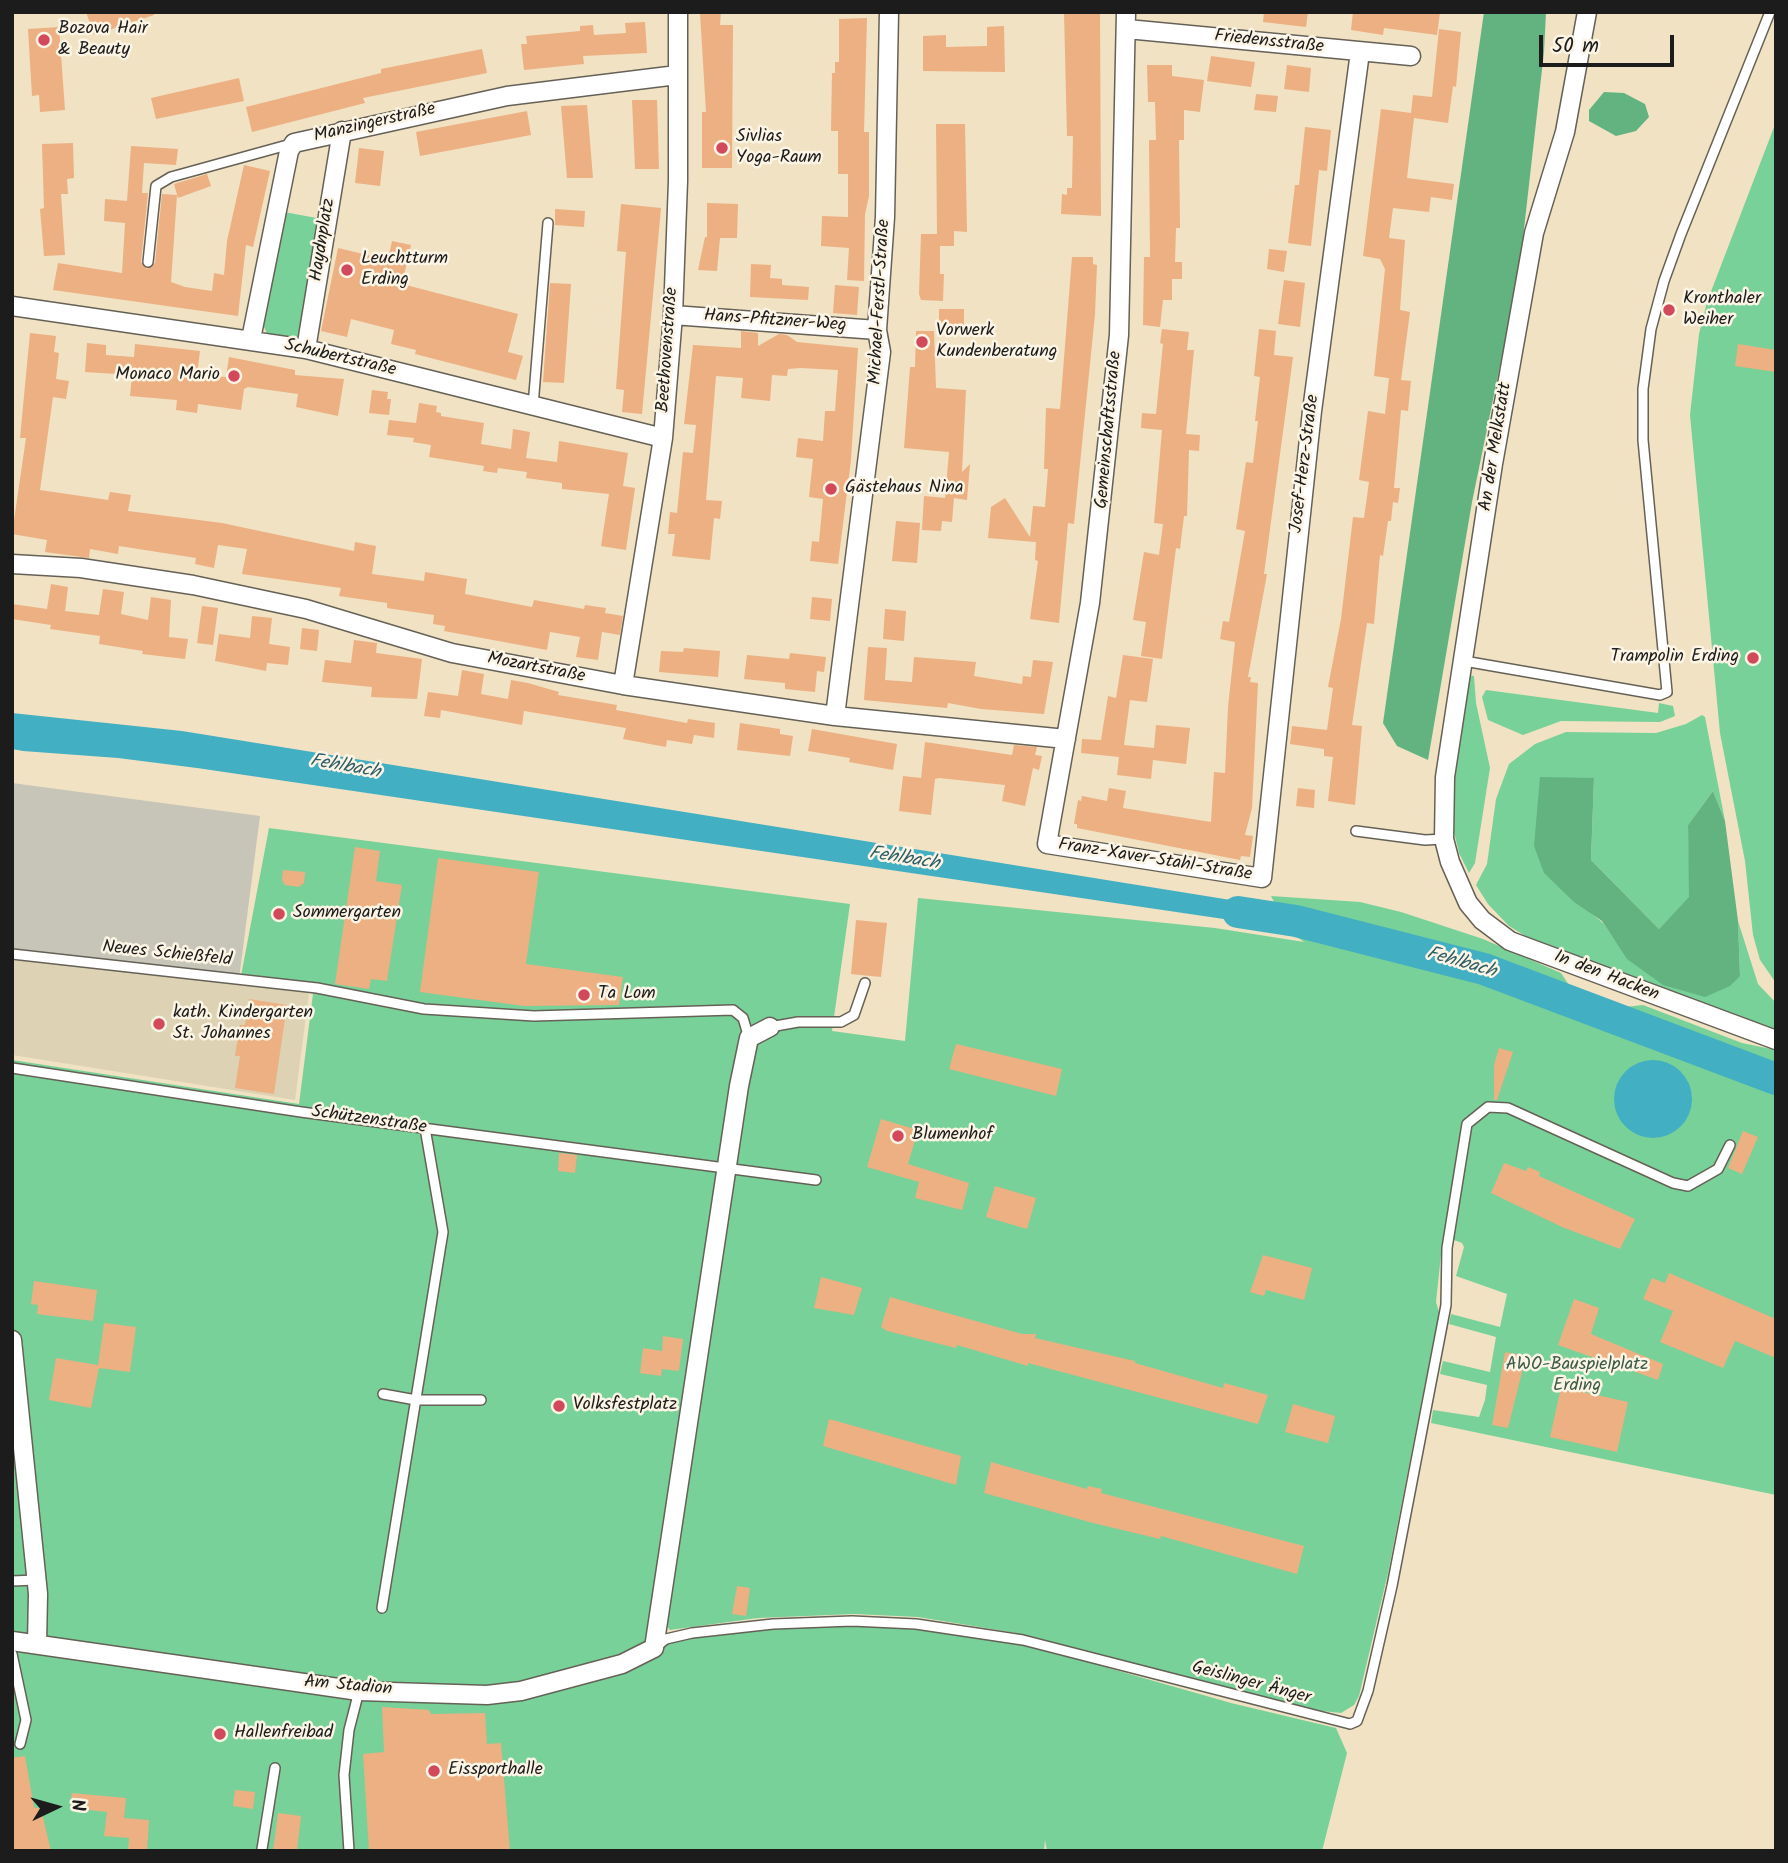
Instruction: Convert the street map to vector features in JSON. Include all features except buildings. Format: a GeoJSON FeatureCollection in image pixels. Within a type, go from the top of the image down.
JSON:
{"type":"FeatureCollection","features":[{"type":"Feature","properties":{"kind":"street","name":"Beethovenstraße"},"geometry":{"type":"LineString","coordinates":[[623,685],[663,438],[673,315],[678,181],[678,12]]}},
{"type":"Feature","properties":{"kind":"street","name":"Michael-Ferstl-Straße"},"geometry":{"type":"LineString","coordinates":[[835,716],[881,352],[877,330],[886,217],[889,12]]}},
{"type":"Feature","properties":{"kind":"street","name":"An der Melkstatt"},"geometry":{"type":"LineString","coordinates":[[1459,884],[1444,839],[1445,776],[1493,464],[1534,233],[1568,120],[1587,12]]}},
{"type":"Feature","properties":{"kind":"street","name":"Friedensstraße"},"geometry":{"type":"LineString","coordinates":[[1126,21],[1360,52],[1411,56]]}},
{"type":"Feature","properties":{"kind":"street","name":"Gemeinschaftsstraße"},"geometry":{"type":"LineString","coordinates":[[1047,844],[1082,657],[1098,549],[1119,335],[1126,21]]}},
{"type":"Feature","properties":{"kind":"street","name":"Josef-Herz-Straße"},"geometry":{"type":"LineString","coordinates":[[1262,878],[1312,411],[1360,52]]}},
{"type":"Feature","properties":{"kind":"street","name":"Manzingerstraße"},"geometry":{"type":"LineString","coordinates":[[294,143],[507,96],[677,75]]}},
{"type":"Feature","properties":{"kind":"street","name":"Haydnplatz"},"geometry":{"type":"LineString","coordinates":[[306,349],[342,131]]}},
{"type":"Feature","properties":{"kind":"street"},"geometry":{"type":"LineString","coordinates":[[250,339],[289,151],[294,143]]}},
{"type":"Feature","properties":{"kind":"street","name":"Schubertstraße"},"geometry":{"type":"LineString","coordinates":[[12,306],[306,349],[663,438]]}},
{"type":"Feature","properties":{"kind":"street","name":"Hans-Pfitzner-Weg"},"geometry":{"type":"LineString","coordinates":[[673,315],[877,330]]}},
{"type":"Feature","properties":{"kind":"street","name":"Mozartstraße"},"geometry":{"type":"LineString","coordinates":[[12,564],[81,568],[193,585],[306,609],[452,653],[623,685],[835,716],[1066,739]]}},
{"type":"Feature","properties":{"kind":"street","name":"Franz-Xaver-Stahl-Straße"},"geometry":{"type":"LineString","coordinates":[[1047,844],[1262,878]]}},
{"type":"Feature","properties":{"kind":"street","name":"In den Hacken"},"geometry":{"type":"LineString","coordinates":[[1459,884],[1468,903],[1482,920],[1510,941],[1776,1040]]}},
{"type":"Feature","properties":{"kind":"street"},"geometry":{"type":"LineString","coordinates":[[654,1648],[739,1086],[750,1038],[770,1027]]}},
{"type":"Feature","properties":{"kind":"street"},"geometry":{"type":"LineString","coordinates":[[12,1340],[36,1580],[37,1644]]}},
{"type":"Feature","properties":{"kind":"street","name":"Am Stadion"},"geometry":{"type":"LineString","coordinates":[[12,1641],[359,1691],[487,1695],[521,1691],[622,1664],[654,1648]]}},
{"type":"Feature","properties":{"kind":"street","name":"Am Stadion"},"geometry":{"type":"LineString","coordinates":[[12,1652],[37,1644]]}},
{"type":"Feature","properties":{"kind":"lane"},"geometry":{"type":"LineString","coordinates":[[1464,662],[1660,695],[1667,692],[1643,440],[1643,389],[1651,329],[1677,246],[1770,12]]}},
{"type":"Feature","properties":{"kind":"lane","name":"Manzingerstraße"},"geometry":{"type":"LineString","coordinates":[[148,262],[156,186],[171,177],[294,143]]}},
{"type":"Feature","properties":{"kind":"lane"},"geometry":{"type":"LineString","coordinates":[[533,406],[548,223]]}},
{"type":"Feature","properties":{"kind":"lane"},"geometry":{"type":"LineString","coordinates":[[1356,831],[1425,840],[1444,839]]}},
{"type":"Feature","properties":{"kind":"lane","name":"Neues Schießfeld"},"geometry":{"type":"LineString","coordinates":[[12,954],[317,988],[424,1009],[534,1016],[733,1010],[743,1018],[750,1038]]}},
{"type":"Feature","properties":{"kind":"lane"},"geometry":{"type":"LineString","coordinates":[[770,1027],[798,1022],[841,1022],[854,1014],[865,983]]}},
{"type":"Feature","properties":{"kind":"lane","name":"Schützenstraße"},"geometry":{"type":"LineString","coordinates":[[12,1068],[425,1128],[816,1180]]}},
{"type":"Feature","properties":{"kind":"lane","name":"Geislinger Änger"},"geometry":{"type":"LineString","coordinates":[[654,1648],[667,1639],[692,1633],[773,1624],[852,1621],[916,1624],[1023,1640],[1331,1721],[1350,1724],[1357,1721],[1368,1691],[1392,1586],[1430,1391],[1446,1304],[1445,1278],[1467,1124],[1488,1107],[1508,1108],[1673,1183],[1688,1186],[1717,1168],[1730,1145]]}},
{"type":"Feature","properties":{"kind":"lane"},"geometry":{"type":"LineString","coordinates":[[383,1608],[443,1232],[425,1128]]}},
{"type":"Feature","properties":{"kind":"lane"},"geometry":{"type":"LineString","coordinates":[[383,1394],[416,1400],[481,1399]]}},
{"type":"Feature","properties":{"kind":"lane"},"geometry":{"type":"LineString","coordinates":[[12,1581],[36,1580]]}},
{"type":"Feature","properties":{"kind":"lane"},"geometry":{"type":"LineString","coordinates":[[12,1652],[26,1720],[20,1744]]}},
{"type":"Feature","properties":{"kind":"lane"},"geometry":{"type":"LineString","coordinates":[[349,1851],[344,1775],[348,1730],[359,1691]]}},
{"type":"Feature","properties":{"kind":"lane"},"geometry":{"type":"LineString","coordinates":[[262,1849],[275,1768]]}},
{"type":"Feature","properties":{"kind":"shaded area"},"geometry":{"type":"Polygon","coordinates":[[[12,783],[260,816],[239,979],[12,950],[12,783]]]}},
{"type":"Feature","properties":{"kind":"shaded area","name":"kath. Kindergarten St. Johannes"},"geometry":{"type":"Polygon","coordinates":[[[31,959],[309,993],[295,1100],[12,1055],[12,961],[31,959]]]}},
{"type":"Feature","properties":{"kind":"green space"},"geometry":{"type":"Polygon","coordinates":[[[1484,12],[1546,12],[1544,52],[1519,273],[1472,502],[1428,760],[1397,746],[1383,723],[1484,12]]]}},
{"type":"Feature","properties":{"kind":"green space"},"geometry":{"type":"Polygon","coordinates":[[[1604,92],[1624,93],[1645,104],[1649,117],[1636,131],[1616,136],[1589,121],[1589,110],[1604,92]]]}},
{"type":"Feature","properties":{"kind":"green space"},"geometry":{"type":"Polygon","coordinates":[[[1776,122],[1776,983],[1760,960],[1753,935],[1745,861],[1720,733],[1690,415],[1699,334],[1707,302],[1776,122]]]}},
{"type":"Feature","properties":{"kind":"green space"},"geometry":{"type":"Polygon","coordinates":[[[284,212],[322,219],[297,341],[268,335],[262,323],[284,212]]]}},
{"type":"Feature","properties":{"kind":"green space"},"geometry":{"type":"Polygon","coordinates":[[[1467,675],[1474,676],[1476,703],[1490,768],[1475,863],[1469,873],[1459,853],[1454,832],[1454,775],[1467,675]]]}},
{"type":"Feature","properties":{"kind":"green space"},"geometry":{"type":"Polygon","coordinates":[[[1486,690],[1658,713],[1659,703],[1673,706],[1675,716],[1660,722],[1561,721],[1523,735],[1488,720],[1482,697],[1486,690]]]}},
{"type":"Feature","properties":{"kind":"green space"},"geometry":{"type":"Polygon","coordinates":[[[1702,715],[1705,717],[1725,821],[1713,791],[1688,825],[1690,897],[1659,929],[1591,860],[1594,778],[1562,889],[1603,923],[1628,959],[1740,976],[1738,921],[1758,984],[1776,1003],[1776,1032],[1751,1021],[1647,987],[1527,937],[1509,926],[1488,904],[1476,885],[1487,864],[1496,799],[1509,764],[1535,744],[1566,732],[1656,733],[1686,724],[1702,715]]]}},
{"type":"Feature","properties":{"kind":"green space"},"geometry":{"type":"Polygon","coordinates":[[[1540,777],[1594,778],[1591,860],[1659,929],[1689,897],[1688,825],[1713,791],[1725,821],[1738,921],[1740,976],[1730,986],[1705,997],[1663,985],[1627,959],[1602,921],[1574,902],[1544,873],[1534,846],[1540,777]]]}},
{"type":"Feature","properties":{"kind":"green space","name":"AWO-Bauspielplatz Erding"},"geometry":{"type":"Polygon","coordinates":[[[269,828],[850,904],[832,1031],[905,1041],[918,898],[1215,928],[1304,942],[1289,931],[1271,896],[1360,902],[1401,912],[1483,939],[1561,973],[1575,994],[1616,1008],[1643,1005],[1742,1043],[1776,1050],[1776,1495],[1431,1423],[1433,1410],[1479,1417],[1487,1385],[1440,1374],[1443,1361],[1490,1372],[1496,1337],[1449,1324],[1451,1314],[1500,1327],[1507,1294],[1456,1276],[1464,1247],[1462,1243],[1443,1236],[1436,1302],[1439,1312],[1388,1573],[1359,1696],[1354,1705],[1341,1713],[1312,1710],[1016,1633],[918,1617],[854,1614],[758,1618],[670,1630],[665,1624],[744,1044],[663,1630],[667,1633],[728,1633],[829,1624],[953,1632],[1028,1645],[1231,1703],[1336,1728],[1347,1753],[1322,1851],[1047,1851],[1045,1840],[1044,1851],[12,1851],[12,1060],[299,1104],[314,986],[241,976],[269,828]]]}},
{"type":"Feature","properties":{"kind":"water"},"geometry":{"type":"Polygon","coordinates":[[[12,713],[182,731],[1274,907],[1285,928],[197,768],[118,758],[23,751],[12,749],[12,713]]]}},
{"type":"Feature","properties":{"kind":"water"},"geometry":{"type":"Polygon","coordinates":[[[1645,1060],[1661,1060],[1675,1066],[1686,1077],[1692,1091],[1692,1107],[1686,1121],[1675,1132],[1661,1138],[1645,1138],[1631,1132],[1620,1121],[1614,1107],[1614,1091],[1620,1077],[1631,1066],[1645,1060]]]}},
{"type":"Feature","properties":{"kind":"waterway","name":"Fehlbach"},"geometry":{"type":"LineString","coordinates":[[1238,912],[1296,921],[1484,969],[1776,1079]]}},
{"type":"Feature","properties":{"kind":"place","name":"Bozova Hair & Beauty"},"geometry":{"type":"Point","coordinates":[44,40]}},
{"type":"Feature","properties":{"kind":"place","name":"Sivlias Yoga-Raum"},"geometry":{"type":"Point","coordinates":[722,148]}},
{"type":"Feature","properties":{"kind":"place","name":"Leuchtturm Erding"},"geometry":{"type":"Point","coordinates":[347,270]}},
{"type":"Feature","properties":{"kind":"place","name":"Kronthaler Weiher"},"geometry":{"type":"Point","coordinates":[1669,310]}},
{"type":"Feature","properties":{"kind":"place","name":"Vorwerk Kundenberatung"},"geometry":{"type":"Point","coordinates":[922,342]}},
{"type":"Feature","properties":{"kind":"place","name":"Monaco Mario"},"geometry":{"type":"Point","coordinates":[234,376]}},
{"type":"Feature","properties":{"kind":"place","name":"Gästehaus Nina"},"geometry":{"type":"Point","coordinates":[831,489]}},
{"type":"Feature","properties":{"kind":"place","name":"Trampolin Erding"},"geometry":{"type":"Point","coordinates":[1753,658]}},
{"type":"Feature","properties":{"kind":"place","name":"Sommergarten"},"geometry":{"type":"Point","coordinates":[279,914]}},
{"type":"Feature","properties":{"kind":"place","name":"Ta Lom"},"geometry":{"type":"Point","coordinates":[584,995]}},
{"type":"Feature","properties":{"kind":"place","name":"kath. Kindergarten St. Johannes"},"geometry":{"type":"Point","coordinates":[159,1024]}},
{"type":"Feature","properties":{"kind":"place","name":"Blumenhof"},"geometry":{"type":"Point","coordinates":[898,1136]}},
{"type":"Feature","properties":{"kind":"place","name":"Volksfestplatz"},"geometry":{"type":"Point","coordinates":[559,1406]}},
{"type":"Feature","properties":{"kind":"place","name":"Hallenfreibad"},"geometry":{"type":"Point","coordinates":[220,1734]}},
{"type":"Feature","properties":{"kind":"place","name":"Eissporthalle"},"geometry":{"type":"Point","coordinates":[434,1771]}}]}
